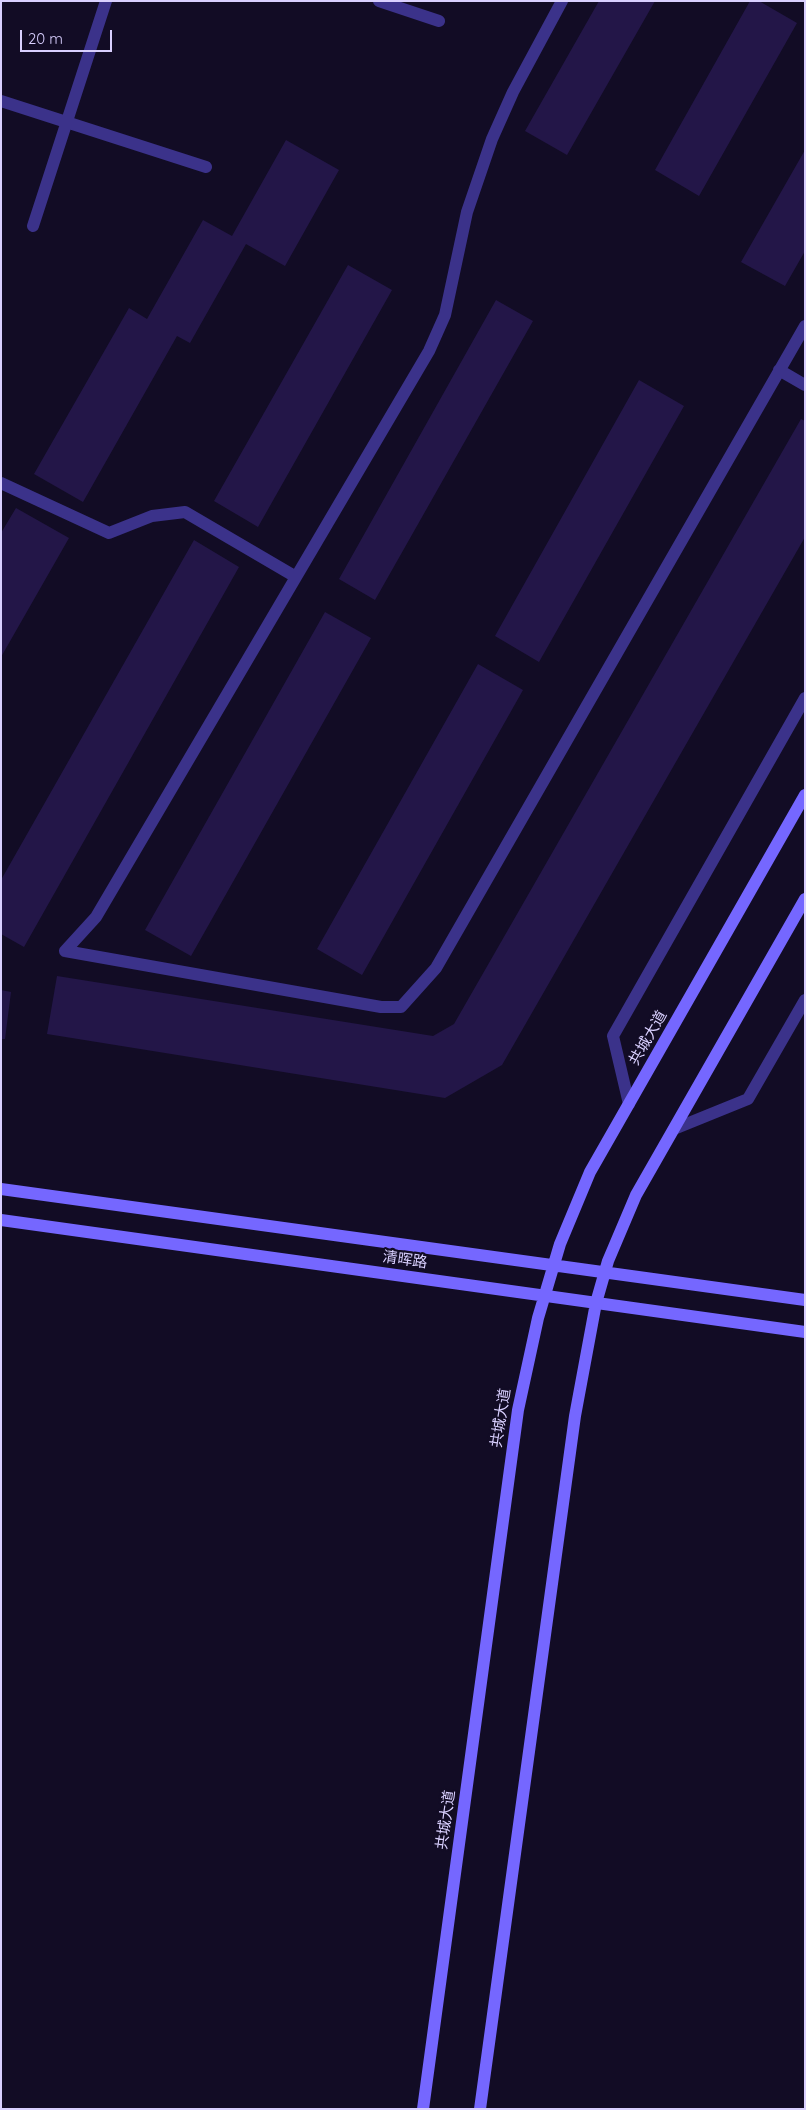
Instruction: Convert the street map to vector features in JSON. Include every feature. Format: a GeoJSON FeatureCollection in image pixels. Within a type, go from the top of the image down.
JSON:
{"type":"FeatureCollection","features":[{"type":"Feature","properties":{"kind":"main road","name":"共城大道"},"geometry":{"type":"LineString","coordinates":[[423,2109],[518,1410],[544,1296],[560,1244],[590,1172],[805,795]]}},
{"type":"Feature","properties":{"kind":"main road"},"geometry":{"type":"LineString","coordinates":[[480,2109],[575,1416],[596,1303],[605,1272],[636,1195],[805,899]]}},
{"type":"Feature","properties":{"kind":"main road","name":"清晖路"},"geometry":{"type":"LineString","coordinates":[[1,1189],[805,1300]]}},
{"type":"Feature","properties":{"kind":"main road","name":"清晖路"},"geometry":{"type":"LineString","coordinates":[[1,1220],[805,1332]]}},
{"type":"Feature","properties":{"kind":"street"},"geometry":{"type":"LineString","coordinates":[[33,226],[106,1]]}},
{"type":"Feature","properties":{"kind":"street"},"geometry":{"type":"LineString","coordinates":[[379,1],[439,21]]}},
{"type":"Feature","properties":{"kind":"street"},"geometry":{"type":"LineString","coordinates":[[562,1],[513,92],[492,139],[467,212],[445,315],[429,351],[96,916],[65,951],[381,1007],[401,1006],[420,989],[436,968],[805,326]]}},
{"type":"Feature","properties":{"kind":"street"},"geometry":{"type":"LineString","coordinates":[[1,101],[206,168]]}},
{"type":"Feature","properties":{"kind":"street"},"geometry":{"type":"LineString","coordinates":[[779,370],[805,385]]}},
{"type":"Feature","properties":{"kind":"street"},"geometry":{"type":"LineString","coordinates":[[1,483],[109,533],[152,516],[185,512],[296,578]]}},
{"type":"Feature","properties":{"kind":"street"},"geometry":{"type":"LineString","coordinates":[[629,1104],[613,1036],[805,698]]}},
{"type":"Feature","properties":{"kind":"street"},"geometry":{"type":"LineString","coordinates":[[674,1129],[748,1099],[805,1000]]}},
{"type":"Feature","properties":{"kind":"building"},"geometry":{"type":"Polygon","coordinates":[[[599,1],[655,1],[567,155],[525,131],[599,1]]]}},
{"type":"Feature","properties":{"kind":"building"},"geometry":{"type":"Polygon","coordinates":[[[750,1],[759,1],[797,23],[699,196],[655,170],[750,1]]]}},
{"type":"Feature","properties":{"kind":"building"},"geometry":{"type":"Polygon","coordinates":[[[286,140],[339,170],[285,266],[246,244],[190,343],[177,336],[83,502],[34,474],[129,308],[147,319],[203,220],[232,236],[286,140]]]}},
{"type":"Feature","properties":{"kind":"building"},"geometry":{"type":"Polygon","coordinates":[[[805,150],[805,251],[785,286],[741,262],[805,150]]]}},
{"type":"Feature","properties":{"kind":"building"},"geometry":{"type":"Polygon","coordinates":[[[348,265],[392,290],[258,527],[214,501],[348,265]]]}},
{"type":"Feature","properties":{"kind":"building"},"geometry":{"type":"Polygon","coordinates":[[[496,300],[533,321],[375,600],[339,579],[496,300]]]}},
{"type":"Feature","properties":{"kind":"building"},"geometry":{"type":"Polygon","coordinates":[[[639,380],[684,406],[539,662],[495,636],[639,380]]]}},
{"type":"Feature","properties":{"kind":"building"},"geometry":{"type":"Polygon","coordinates":[[[801,419],[805,421],[805,537],[502,1065],[445,1098],[47,1034],[57,976],[433,1036],[454,1024],[801,419]]]}},
{"type":"Feature","properties":{"kind":"building"},"geometry":{"type":"Polygon","coordinates":[[[16,508],[69,538],[1,657],[1,533],[16,508]]]}},
{"type":"Feature","properties":{"kind":"building"},"geometry":{"type":"Polygon","coordinates":[[[194,540],[239,567],[24,947],[1,934],[1,880],[194,540]]]}},
{"type":"Feature","properties":{"kind":"building"},"geometry":{"type":"Polygon","coordinates":[[[325,612],[371,638],[191,956],[145,930],[325,612]]]}},
{"type":"Feature","properties":{"kind":"building"},"geometry":{"type":"Polygon","coordinates":[[[478,664],[523,690],[362,975],[317,949],[478,664]]]}},
{"type":"Feature","properties":{"kind":"building"},"geometry":{"type":"Polygon","coordinates":[[[1,990],[11,992],[5,1039],[1,1039],[1,990]]]}}]}
